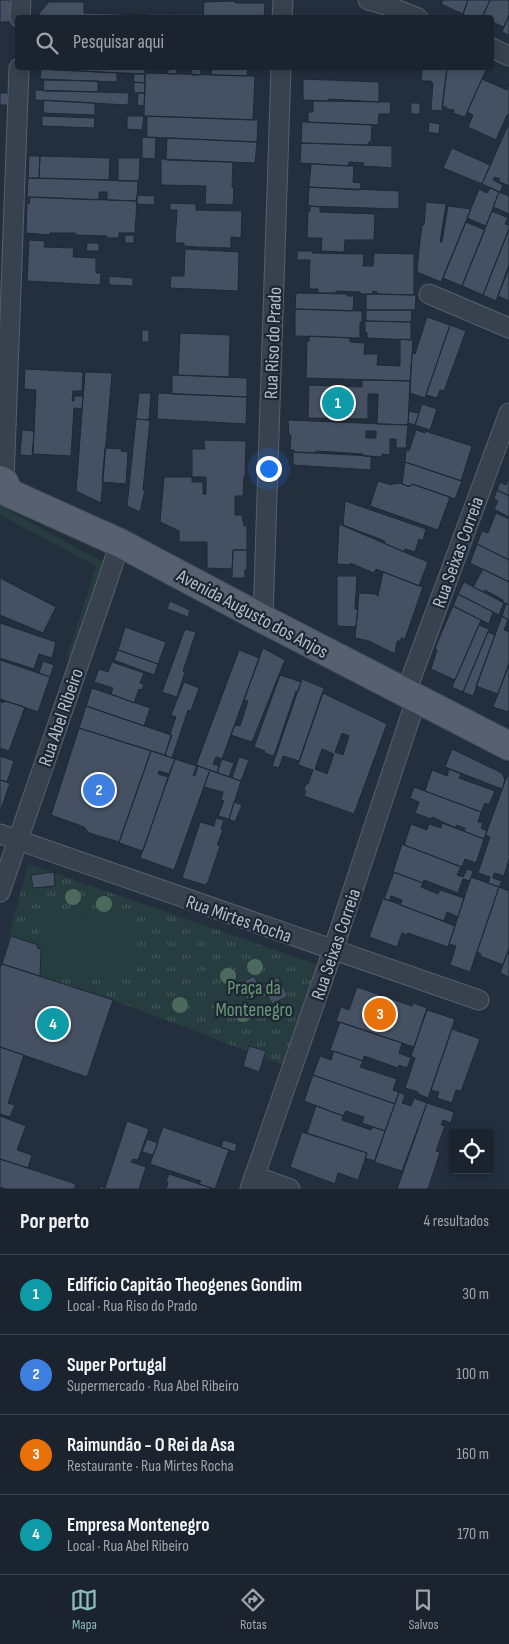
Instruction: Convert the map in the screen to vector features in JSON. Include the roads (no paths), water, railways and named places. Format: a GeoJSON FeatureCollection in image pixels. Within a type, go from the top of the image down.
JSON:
{"type":"FeatureCollection","features":[{"type":"Feature","properties":{"kind":"main road","name":"Avenida Augusto dos Anjos"},"geometry":{"type":"LineString","coordinates":[[2,481],[9,493],[120,543],[509,746]]}},
{"type":"Feature","properties":{"kind":"street"},"geometry":{"type":"LineString","coordinates":[[20,15],[21,0]]}},
{"type":"Feature","properties":{"kind":"street"},"geometry":{"type":"LineString","coordinates":[[282,15],[283,0]]}},
{"type":"Feature","properties":{"kind":"street"},"geometry":{"type":"LineString","coordinates":[[368,0],[410,15]]}},
{"type":"Feature","properties":{"kind":"street"},"geometry":{"type":"LineString","coordinates":[[494,49],[509,56]]}},
{"type":"Feature","properties":{"kind":"street"},"geometry":{"type":"LineString","coordinates":[[2,481],[19,70]]}},
{"type":"Feature","properties":{"kind":"street","name":"Rua Riso do Prado"},"geometry":{"type":"LineString","coordinates":[[263,619],[281,70]]}},
{"type":"Feature","properties":{"kind":"street"},"geometry":{"type":"LineString","coordinates":[[429,294],[509,328]]}},
{"type":"Feature","properties":{"kind":"street","name":"Rua Seixas Correia"},"geometry":{"type":"LineString","coordinates":[[252,1182],[334,950],[411,694],[509,413]]}},
{"type":"Feature","properties":{"kind":"street","name":"Rua Abel Ribeiro"},"geometry":{"type":"LineString","coordinates":[[0,892],[9,837],[104,591],[120,543]]}},
{"type":"Feature","properties":{"kind":"street","name":"Rua Mirtes Rocha"},"geometry":{"type":"LineString","coordinates":[[9,837],[479,1000]]}},
{"type":"Feature","properties":{"kind":"street"},"geometry":{"type":"LineString","coordinates":[[252,1182],[290,1189]]}},
{"type":"Feature","properties":{"kind":"place","name":"Edifício Capitão Theogenes Gondim"},"geometry":{"type":"Point","coordinates":[338,403]}},
{"type":"Feature","properties":{"kind":"place","name":"Super Portugal"},"geometry":{"type":"Point","coordinates":[99,790]}},
{"type":"Feature","properties":{"kind":"place","name":"Raimundão - O Rei da Asa"},"geometry":{"type":"Point","coordinates":[380,1014]}},
{"type":"Feature","properties":{"kind":"place","name":"Empresa Montenegro"},"geometry":{"type":"Point","coordinates":[53,1024]}},
{"type":"Feature","properties":{"kind":"park label","name":"Praça da Montenegro"},"geometry":{"type":"Point","coordinates":[254,998]}}]}
